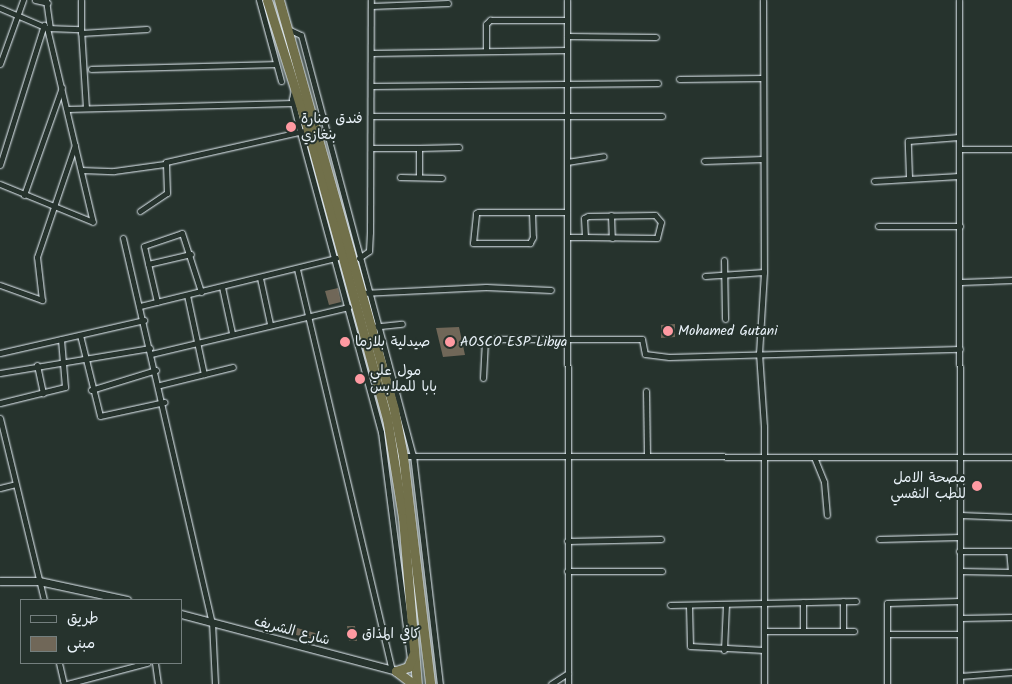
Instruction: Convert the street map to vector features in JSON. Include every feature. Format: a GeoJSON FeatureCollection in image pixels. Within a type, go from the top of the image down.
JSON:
{"type":"FeatureCollection","features":[{"type":"Feature","properties":{"kind":"highway"},"geometry":{"type":"LineString","coordinates":[[268,0],[294,88],[304,131],[367,326],[394,454],[415,648],[417,684]]}},
{"type":"Feature","properties":{"kind":"highway"},"geometry":{"type":"LineString","coordinates":[[279,0],[357,258],[366,292],[367,326],[384,356],[391,379],[403,456],[430,684]]}},
{"type":"Feature","properties":{"kind":"highway"},"geometry":{"type":"LineString","coordinates":[[413,684],[405,680],[394,670],[410,664],[415,648]]}},
{"type":"Feature","properties":{"kind":"main road"},"geometry":{"type":"LineString","coordinates":[[0,581],[39,581],[122,599]]}},
{"type":"Feature","properties":{"kind":"main road","name":"شارع الشريف"},"geometry":{"type":"LineString","coordinates":[[182,614],[394,670]]}},
{"type":"Feature","properties":{"kind":"street"},"geometry":{"type":"LineString","coordinates":[[0,64],[16,14],[23,0]]}},
{"type":"Feature","properties":{"kind":"street"},"geometry":{"type":"LineString","coordinates":[[0,184],[52,208],[93,222],[68,109],[47,27],[47,2],[35,0]]}},
{"type":"Feature","properties":{"kind":"street"},"geometry":{"type":"LineString","coordinates":[[81,0],[86,108]]}},
{"type":"Feature","properties":{"kind":"street"},"geometry":{"type":"LineString","coordinates":[[259,0],[281,81]]}},
{"type":"Feature","properties":{"kind":"street"},"geometry":{"type":"LineString","coordinates":[[567,0],[566,456],[568,684]]}},
{"type":"Feature","properties":{"kind":"street"},"geometry":{"type":"LineString","coordinates":[[763,0],[764,272],[759,352],[763,456],[764,684]]}},
{"type":"Feature","properties":{"kind":"street"},"geometry":{"type":"LineString","coordinates":[[959,0],[961,282],[960,684]]}},
{"type":"Feature","properties":{"kind":"street"},"geometry":{"type":"LineString","coordinates":[[357,258],[369,249],[371,3],[448,3]]}},
{"type":"Feature","properties":{"kind":"street"},"geometry":{"type":"LineString","coordinates":[[0,8],[47,27],[81,31],[147,28]]}},
{"type":"Feature","properties":{"kind":"street"},"geometry":{"type":"LineString","coordinates":[[486,51],[486,24],[490,20],[567,20]]}},
{"type":"Feature","properties":{"kind":"street"},"geometry":{"type":"LineString","coordinates":[[0,165],[47,27]]}},
{"type":"Feature","properties":{"kind":"street"},"geometry":{"type":"LineString","coordinates":[[567,36],[656,37]]}},
{"type":"Feature","properties":{"kind":"street"},"geometry":{"type":"LineString","coordinates":[[371,53],[567,50]]}},
{"type":"Feature","properties":{"kind":"street"},"geometry":{"type":"LineString","coordinates":[[90,69],[276,64]]}},
{"type":"Feature","properties":{"kind":"street"},"geometry":{"type":"LineString","coordinates":[[679,80],[763,78]]}},
{"type":"Feature","properties":{"kind":"street"},"geometry":{"type":"LineString","coordinates":[[371,86],[658,83]]}},
{"type":"Feature","properties":{"kind":"street"},"geometry":{"type":"LineString","coordinates":[[24,195],[62,85]]}},
{"type":"Feature","properties":{"kind":"street"},"geometry":{"type":"LineString","coordinates":[[294,88],[293,103],[304,131],[334,258],[348,307],[367,326],[410,664]]}},
{"type":"Feature","properties":{"kind":"street"},"geometry":{"type":"LineString","coordinates":[[68,109],[293,103]]}},
{"type":"Feature","properties":{"kind":"street"},"geometry":{"type":"LineString","coordinates":[[371,116],[662,116]]}},
{"type":"Feature","properties":{"kind":"street"},"geometry":{"type":"LineString","coordinates":[[81,170],[114,171],[165,164],[304,131]]}},
{"type":"Feature","properties":{"kind":"street"},"geometry":{"type":"LineString","coordinates":[[909,178],[908,141],[959,137]]}},
{"type":"Feature","properties":{"kind":"street"},"geometry":{"type":"LineString","coordinates":[[0,285],[42,300],[37,257],[75,144]]}},
{"type":"Feature","properties":{"kind":"street"},"geometry":{"type":"LineString","coordinates":[[371,148],[459,147]]}},
{"type":"Feature","properties":{"kind":"street"},"geometry":{"type":"LineString","coordinates":[[419,148],[419,176]]}},
{"type":"Feature","properties":{"kind":"street"},"geometry":{"type":"LineString","coordinates":[[959,149],[1012,150]]}},
{"type":"Feature","properties":{"kind":"street"},"geometry":{"type":"LineString","coordinates":[[567,162],[604,156]]}},
{"type":"Feature","properties":{"kind":"street"},"geometry":{"type":"LineString","coordinates":[[704,161],[764,159]]}},
{"type":"Feature","properties":{"kind":"street"},"geometry":{"type":"LineString","coordinates":[[140,211],[166,192],[165,164]]}},
{"type":"Feature","properties":{"kind":"street"},"geometry":{"type":"LineString","coordinates":[[400,176],[442,178]]}},
{"type":"Feature","properties":{"kind":"street"},"geometry":{"type":"LineString","coordinates":[[874,181],[959,176]]}},
{"type":"Feature","properties":{"kind":"street"},"geometry":{"type":"LineString","coordinates":[[532,212],[533,238],[530,243],[474,243],[474,213],[532,212],[567,212]]}},
{"type":"Feature","properties":{"kind":"street"},"geometry":{"type":"LineString","coordinates":[[611,215],[612,238]]}},
{"type":"Feature","properties":{"kind":"street"},"geometry":{"type":"LineString","coordinates":[[567,237],[612,238],[659,237],[662,222],[655,215],[586,216],[585,237]]}},
{"type":"Feature","properties":{"kind":"street"},"geometry":{"type":"LineString","coordinates":[[878,226],[960,226]]}},
{"type":"Feature","properties":{"kind":"street"},"geometry":{"type":"LineString","coordinates":[[157,302],[145,244],[182,233],[191,254],[200,292]]}},
{"type":"Feature","properties":{"kind":"street"},"geometry":{"type":"LineString","coordinates":[[123,238],[164,402],[212,622],[215,684]]}},
{"type":"Feature","properties":{"kind":"street"},"geometry":{"type":"LineString","coordinates":[[148,264],[191,254]]}},
{"type":"Feature","properties":{"kind":"street"},"geometry":{"type":"LineString","coordinates":[[140,306],[344,256]]}},
{"type":"Feature","properties":{"kind":"street"},"geometry":{"type":"LineString","coordinates":[[724,260],[725,319]]}},
{"type":"Feature","properties":{"kind":"street"},"geometry":{"type":"LineString","coordinates":[[297,269],[394,670]]}},
{"type":"Feature","properties":{"kind":"street"},"geometry":{"type":"LineString","coordinates":[[705,276],[764,272]]}},
{"type":"Feature","properties":{"kind":"street"},"geometry":{"type":"LineString","coordinates":[[260,278],[270,324]]}},
{"type":"Feature","properties":{"kind":"street"},"geometry":{"type":"LineString","coordinates":[[961,282],[1012,280]]}},
{"type":"Feature","properties":{"kind":"street"},"geometry":{"type":"LineString","coordinates":[[222,287],[232,333]]}},
{"type":"Feature","properties":{"kind":"street"},"geometry":{"type":"LineString","coordinates":[[366,292],[486,287],[551,290]]}},
{"type":"Feature","properties":{"kind":"street"},"geometry":{"type":"LineString","coordinates":[[187,295],[204,374]]}},
{"type":"Feature","properties":{"kind":"street"},"geometry":{"type":"LineString","coordinates":[[151,354],[232,333],[348,307]]}},
{"type":"Feature","properties":{"kind":"street"},"geometry":{"type":"LineString","coordinates":[[0,353],[144,320]]}},
{"type":"Feature","properties":{"kind":"street"},"geometry":{"type":"LineString","coordinates":[[367,326],[402,324]]}},
{"type":"Feature","properties":{"kind":"street"},"geometry":{"type":"LineString","coordinates":[[80,335],[96,412],[104,417],[164,402]]}},
{"type":"Feature","properties":{"kind":"street"},"geometry":{"type":"LineString","coordinates":[[483,378],[484,344],[489,340],[567,337],[642,339],[646,354],[669,357],[759,352],[960,349]]}},
{"type":"Feature","properties":{"kind":"street"},"geometry":{"type":"LineString","coordinates":[[0,403],[65,387],[66,360],[62,339]]}},
{"type":"Feature","properties":{"kind":"street"},"geometry":{"type":"LineString","coordinates":[[0,373],[37,364],[66,360],[84,360],[150,348]]}},
{"type":"Feature","properties":{"kind":"street"},"geometry":{"type":"LineString","coordinates":[[37,364],[43,393]]}},
{"type":"Feature","properties":{"kind":"street"},"geometry":{"type":"LineString","coordinates":[[160,385],[233,367]]}},
{"type":"Feature","properties":{"kind":"street"},"geometry":{"type":"LineString","coordinates":[[91,390],[156,370]]}},
{"type":"Feature","properties":{"kind":"street"},"geometry":{"type":"LineString","coordinates":[[391,379],[414,455],[440,684]]}},
{"type":"Feature","properties":{"kind":"street"},"geometry":{"type":"LineString","coordinates":[[646,391],[647,456]]}},
{"type":"Feature","properties":{"kind":"street"},"geometry":{"type":"LineString","coordinates":[[0,418],[44,599]]}},
{"type":"Feature","properties":{"kind":"street"},"geometry":{"type":"LineString","coordinates":[[0,448],[7,447]]}},
{"type":"Feature","properties":{"kind":"street"},"geometry":{"type":"LineString","coordinates":[[403,456],[961,456],[1012,458]]}},
{"type":"Feature","properties":{"kind":"street"},"geometry":{"type":"LineString","coordinates":[[814,457],[824,482],[827,515]]}},
{"type":"Feature","properties":{"kind":"street"},"geometry":{"type":"LineString","coordinates":[[0,488],[16,484]]}},
{"type":"Feature","properties":{"kind":"street"},"geometry":{"type":"LineString","coordinates":[[960,515],[1012,517],[1012,509]]}},
{"type":"Feature","properties":{"kind":"street"},"geometry":{"type":"LineString","coordinates":[[879,539],[960,537]]}},
{"type":"Feature","properties":{"kind":"street"},"geometry":{"type":"LineString","coordinates":[[567,541],[662,539]]}},
{"type":"Feature","properties":{"kind":"street"},"geometry":{"type":"LineString","coordinates":[[960,551],[1011,551],[1011,572],[960,571]]}},
{"type":"Feature","properties":{"kind":"street"},"geometry":{"type":"LineString","coordinates":[[567,571],[662,571]]}},
{"type":"Feature","properties":{"kind":"street"},"geometry":{"type":"LineString","coordinates":[[843,601],[843,631]]}},
{"type":"Feature","properties":{"kind":"street"},"geometry":{"type":"LineString","coordinates":[[670,604],[856,601]]}},
{"type":"Feature","properties":{"kind":"street"},"geometry":{"type":"LineString","coordinates":[[887,684],[886,606],[890,601],[960,601]]}},
{"type":"Feature","properties":{"kind":"street"},"geometry":{"type":"LineString","coordinates":[[802,602],[803,631]]}},
{"type":"Feature","properties":{"kind":"street"},"geometry":{"type":"LineString","coordinates":[[724,650],[726,604]]}},
{"type":"Feature","properties":{"kind":"street"},"geometry":{"type":"LineString","coordinates":[[689,605],[690,646],[724,650],[764,650]]}},
{"type":"Feature","properties":{"kind":"street"},"geometry":{"type":"LineString","coordinates":[[960,618],[1012,617]]}},
{"type":"Feature","properties":{"kind":"street"},"geometry":{"type":"LineString","coordinates":[[764,631],[854,631]]}},
{"type":"Feature","properties":{"kind":"street"},"geometry":{"type":"LineString","coordinates":[[887,634],[960,634]]}},
{"type":"Feature","properties":{"kind":"street"},"geometry":{"type":"LineString","coordinates":[[59,664],[65,684],[143,664]]}},
{"type":"Feature","properties":{"kind":"street"},"geometry":{"type":"LineString","coordinates":[[155,664],[158,684]]}},
{"type":"Feature","properties":{"kind":"street"},"geometry":{"type":"LineString","coordinates":[[960,676],[1012,672]]}},
{"type":"Feature","properties":{"kind":"street"},"geometry":{"type":"LineString","coordinates":[[551,684],[568,673]]}},
{"type":"Feature","properties":{"kind":"building"},"geometry":{"type":"Polygon","coordinates":[[[338,288],[341,302],[329,305],[325,291],[338,288]]]}},
{"type":"Feature","properties":{"kind":"building","name":"Mohamed Gutani"},"geometry":{"type":"Polygon","coordinates":[[[675,324],[675,337],[661,338],[661,325],[675,324]]]}},
{"type":"Feature","properties":{"kind":"building","name":"AOSCO ESP Libya"},"geometry":{"type":"Polygon","coordinates":[[[459,327],[465,355],[443,357],[436,328],[459,327]]]}},
{"type":"Feature","properties":{"kind":"building","name":"كافي المذاق"},"geometry":{"type":"Polygon","coordinates":[[[347,626],[355,626],[357,641],[349,641],[347,626]]]}},
{"type":"Feature","properties":{"kind":"building"},"geometry":{"type":"Polygon","coordinates":[[[297,628],[319,634],[317,640],[296,635],[297,628]]]}},
{"type":"Feature","properties":{"kind":"place","name":"فندق منارة بنغازي"},"geometry":{"type":"Point","coordinates":[291,127]}},
{"type":"Feature","properties":{"kind":"place","name":"Mohamed Gutani"},"geometry":{"type":"Point","coordinates":[668,331]}},
{"type":"Feature","properties":{"kind":"place","name":"صيدلية بلازما"},"geometry":{"type":"Point","coordinates":[345,342]}},
{"type":"Feature","properties":{"kind":"place","name":"AOSCO ESP Libya"},"geometry":{"type":"Point","coordinates":[450,342]}},
{"type":"Feature","properties":{"kind":"place","name":"مول علي بابا للملابس"},"geometry":{"type":"Point","coordinates":[360,379]}},
{"type":"Feature","properties":{"kind":"place","name":"مصحة الامل للطب النفسي"},"geometry":{"type":"Point","coordinates":[977,486]}},
{"type":"Feature","properties":{"kind":"place","name":"كافي المذاق"},"geometry":{"type":"Point","coordinates":[352,634]}}]}
